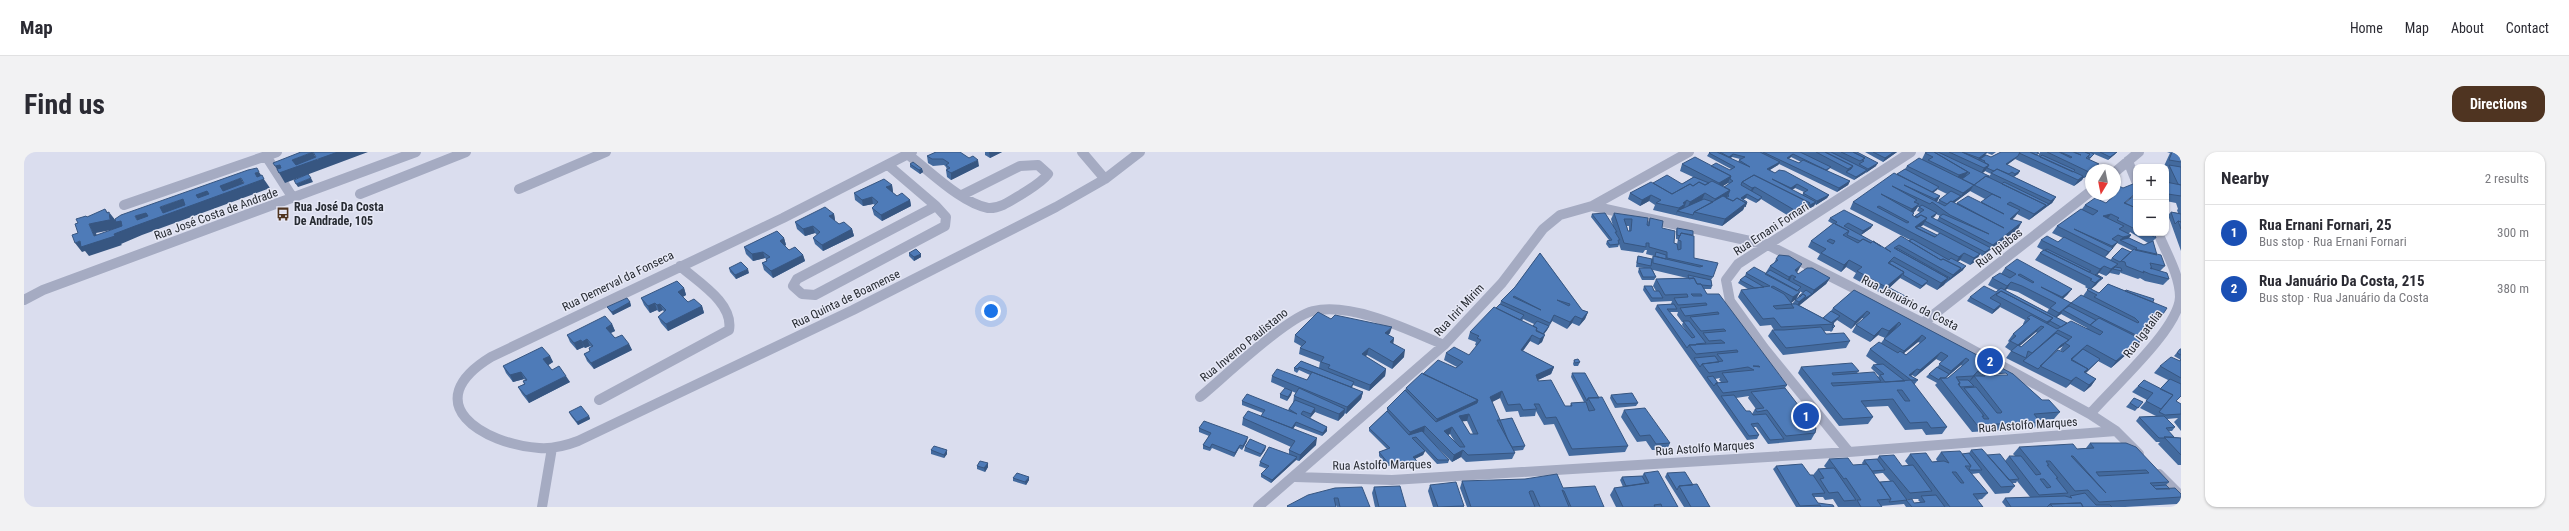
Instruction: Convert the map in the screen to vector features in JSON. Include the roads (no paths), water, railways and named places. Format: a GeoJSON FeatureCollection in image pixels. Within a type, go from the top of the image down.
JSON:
{"type":"FeatureCollection","features":[{"type":"Feature","properties":{"kind":"street"},"geometry":{"type":"LineString","coordinates":[[124,205],[277,152]]}},
{"type":"Feature","properties":{"kind":"street","name":"Rua José Costa de Andrade"},"geometry":{"type":"LineString","coordinates":[[24,300],[43,290],[416,152]]}},
{"type":"Feature","properties":{"kind":"street"},"geometry":{"type":"LineString","coordinates":[[360,194],[466,152]]}},
{"type":"Feature","properties":{"kind":"street"},"geometry":{"type":"LineString","coordinates":[[519,189],[606,152]]}},
{"type":"Feature","properties":{"kind":"street"},"geometry":{"type":"LineString","coordinates":[[1082,152],[1105,179]]}},
{"type":"Feature","properties":{"kind":"street","name":"Rua Quinta de Boamense"},"geometry":{"type":"LineString","coordinates":[[552,448],[577,441],[622,421],[853,310],[1056,207],[1105,179],[1140,152]]}},
{"type":"Feature","properties":{"kind":"street","name":"Rua Iriri Mirim"},"geometry":{"type":"LineString","coordinates":[[1258,507],[1295,477],[1444,346],[1502,283],[1543,229],[1560,215],[1592,206],[1689,152]]}},
{"type":"Feature","properties":{"kind":"street","name":"Rua Ernani Fornari"},"geometry":{"type":"LineString","coordinates":[[1848,452],[1764,348],[1730,301],[1726,280],[1738,264],[1911,152]]}},
{"type":"Feature","properties":{"kind":"street"},"geometry":{"type":"LineString","coordinates":[[2121,167],[2139,152]]}},
{"type":"Feature","properties":{"kind":"street"},"geometry":{"type":"LineString","coordinates":[[909,153],[962,195],[973,203],[993,209],[1043,180],[1048,174],[1038,166],[1020,166],[962,195]]}},
{"type":"Feature","properties":{"kind":"street","name":"Rua Demerval da Fonseca"},"geometry":{"type":"LineString","coordinates":[[552,448],[518,444],[479,429],[460,414],[455,403],[458,389],[465,378],[491,357],[794,213],[909,153]]}},
{"type":"Feature","properties":{"kind":"street"},"geometry":{"type":"LineString","coordinates":[[266,156],[294,198]]}},
{"type":"Feature","properties":{"kind":"street"},"geometry":{"type":"LineString","coordinates":[[2128,161],[2133,173]]}},
{"type":"Feature","properties":{"kind":"street"},"geometry":{"type":"LineString","coordinates":[[888,165],[936,206],[946,215],[948,220],[945,226],[815,295],[801,294],[793,286],[796,279],[936,206]]}},
{"type":"Feature","properties":{"kind":"street","name":"Rua Ipiabas"},"geometry":{"type":"LineString","coordinates":[[1923,323],[2085,196]]}},
{"type":"Feature","properties":{"kind":"street","name":"Rua Januário da Costa"},"geometry":{"type":"LineString","coordinates":[[1592,206],[1768,245],[1923,323],[2090,414],[2116,431],[2181,496]]}},
{"type":"Feature","properties":{"kind":"street","name":"Rua Igatalia"},"geometry":{"type":"LineString","coordinates":[[2090,414],[2113,387],[2143,360],[2173,318],[2180,297],[2176,278],[2159,236]]}},
{"type":"Feature","properties":{"kind":"street"},"geometry":{"type":"LineString","coordinates":[[599,400],[729,330],[731,320],[726,308],[680,266]]}},
{"type":"Feature","properties":{"kind":"street","name":"Rua Inverno Paulistano"},"geometry":{"type":"LineString","coordinates":[[1200,398],[1285,327],[1301,316],[1313,311],[1344,313],[1378,319],[1444,346]]}},
{"type":"Feature","properties":{"kind":"street","name":"Rua Astolfo Marques"},"geometry":{"type":"LineString","coordinates":[[1295,477],[1334,480],[1392,480],[1848,452],[2116,431]]}},
{"type":"Feature","properties":{"kind":"street"},"geometry":{"type":"LineString","coordinates":[[542,507],[552,448]]}},
{"type":"Feature","properties":{"kind":"place","name":"Rua José Da Costa De Andrade, 105"},"geometry":{"type":"Point","coordinates":[283,214]}},
{"type":"Feature","properties":{"kind":"place","name":"Rua Januário Da Costa, 215"},"geometry":{"type":"Point","coordinates":[1990,361]}},
{"type":"Feature","properties":{"kind":"place","name":"Rua Ernani Fornari, 25"},"geometry":{"type":"Point","coordinates":[1806,416]}}]}
